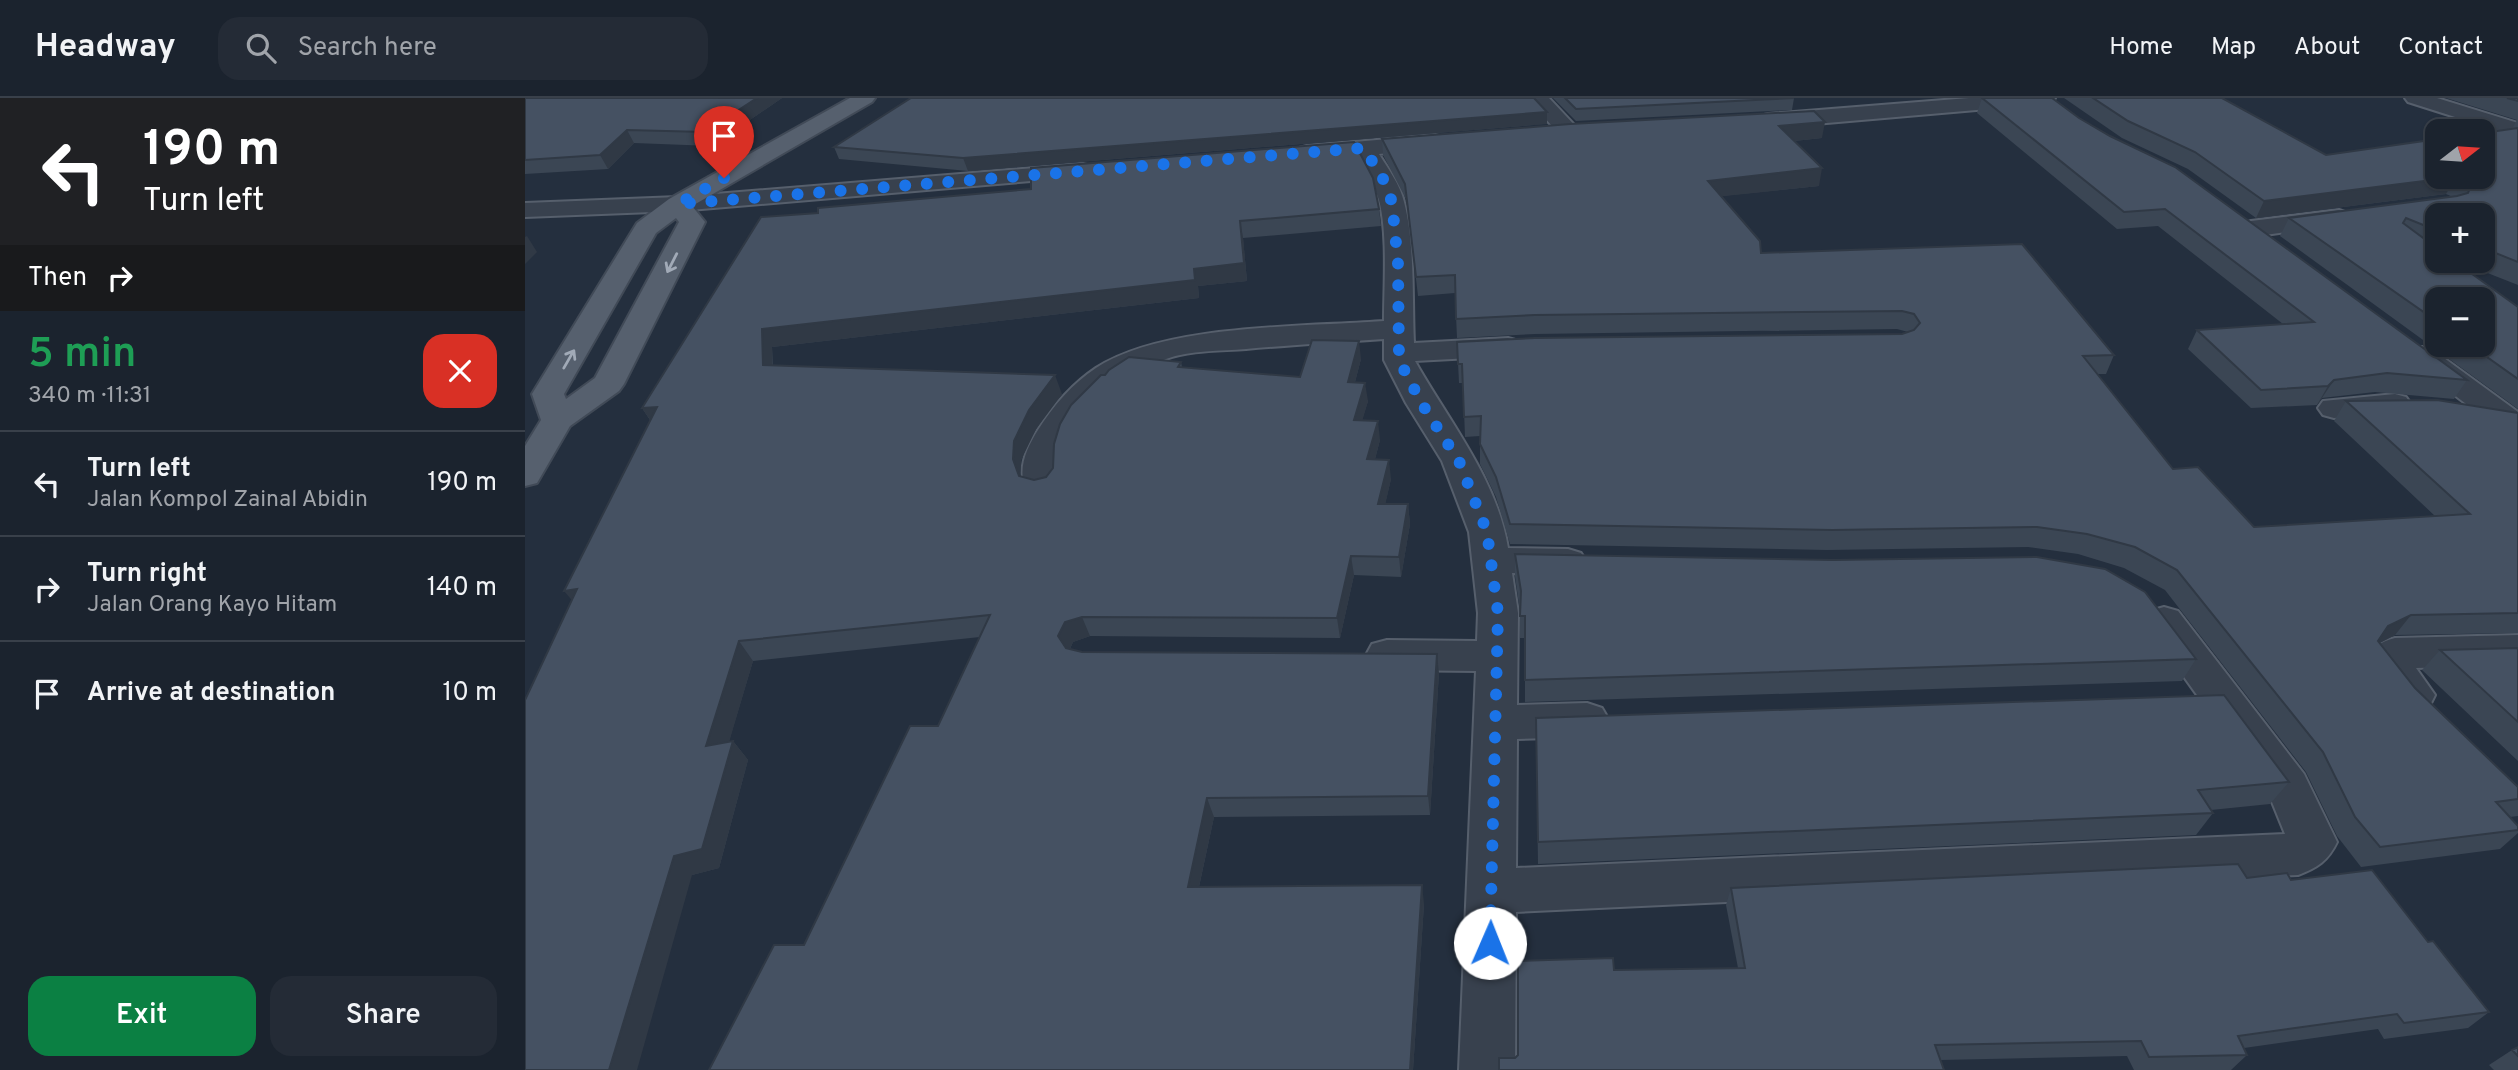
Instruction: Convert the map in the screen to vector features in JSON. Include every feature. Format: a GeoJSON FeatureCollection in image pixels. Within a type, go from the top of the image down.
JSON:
{"type":"FeatureCollection","features":[{"type":"Feature","properties":{"kind":"main road"},"geometry":{"type":"LineString","coordinates":[[557,420],[548,394],[646,228],[678,204],[865,98]]}},
{"type":"Feature","properties":{"kind":"main road"},"geometry":{"type":"LineString","coordinates":[[525,475],[557,420],[608,384],[692,222],[678,204]]}},
{"type":"Feature","properties":{"kind":"street"},"geometry":{"type":"LineString","coordinates":[[1537,98],[1569,131]]}},
{"type":"Feature","properties":{"kind":"street"},"geometry":{"type":"LineString","coordinates":[[2415,98],[2518,130]]}},
{"type":"Feature","properties":{"kind":"street"},"geometry":{"type":"LineString","coordinates":[[1751,122],[1892,103],[2052,103]]}},
{"type":"Feature","properties":{"kind":"street"},"geometry":{"type":"LineString","coordinates":[[1541,134],[1595,130]]}},
{"type":"Feature","properties":{"kind":"street"},"geometry":{"type":"LineString","coordinates":[[1282,155],[1459,141]]}},
{"type":"Feature","properties":{"kind":"street"},"geometry":{"type":"LineString","coordinates":[[1364,148],[1383,179],[1392,202],[1398,264],[1399,360],[1422,404],[1459,461],[1487,532],[1493,560],[1498,613],[1487,1070]]}},
{"type":"Feature","properties":{"kind":"street"},"geometry":{"type":"LineString","coordinates":[[525,210],[678,204],[1103,170]]}},
{"type":"Feature","properties":{"kind":"street"},"geometry":{"type":"LineString","coordinates":[[2280,250],[2240,222],[2368,214]]}},
{"type":"Feature","properties":{"kind":"street"},"geometry":{"type":"LineString","coordinates":[[2401,340],[2515,422]]}},
{"type":"Feature","properties":{"kind":"street"},"geometry":{"type":"LineString","coordinates":[[1041,486],[1039,467],[1045,445],[1069,407],[1108,374],[1161,350],[1216,342],[1398,341],[1535,346]]}},
{"type":"Feature","properties":{"kind":"street"},"geometry":{"type":"LineString","coordinates":[[2334,408],[2377,403],[2437,407],[2515,422]]}},
{"type":"Feature","properties":{"kind":"street"},"geometry":{"type":"LineString","coordinates":[[1493,560],[1598,562]]}},
{"type":"Feature","properties":{"kind":"street"},"geometry":{"type":"LineString","coordinates":[[1491,891],[2298,855],[2313,842],[2288,787],[2201,699],[2150,602],[2129,591]]}},
{"type":"Feature","properties":{"kind":"street"},"geometry":{"type":"LineString","coordinates":[[2443,722],[2386,661],[2395,653],[2518,650]]}},
{"type":"Feature","properties":{"kind":"street"},"geometry":{"type":"LineString","coordinates":[[1357,655],[1497,656]]}},
{"type":"Feature","properties":{"kind":"street"},"geometry":{"type":"LineString","coordinates":[[1495,723],[1621,719]]}},
{"type":"Feature","properties":{"kind":"building"},"geometry":{"type":"Polygon","coordinates":[[[525,98],[757,98],[705,132],[627,130],[600,155],[525,160],[525,98]]]}},
{"type":"Feature","properties":{"kind":"building"},"geometry":{"type":"Polygon","coordinates":[[[911,98],[1534,98],[1547,112],[963,158],[834,147],[911,98]]]}},
{"type":"Feature","properties":{"kind":"building"},"geometry":{"type":"Polygon","coordinates":[[[1565,98],[1794,98],[1576,109],[1565,98]]]}},
{"type":"Feature","properties":{"kind":"building"},"geometry":{"type":"Polygon","coordinates":[[[1982,98],[2052,98],[2110,136],[2175,167],[2425,349],[2425,357],[2435,357],[2467,380],[2387,373],[2334,380],[2328,386],[2261,390],[2197,330],[2314,322],[2165,209],[2124,212],[1982,98]]]}},
{"type":"Feature","properties":{"kind":"building"},"geometry":{"type":"Polygon","coordinates":[[[2093,98],[2222,98],[2326,155],[2425,141],[2425,181],[2264,201],[2195,152],[2128,121],[2093,98]]]}},
{"type":"Feature","properties":{"kind":"building"},"geometry":{"type":"Polygon","coordinates":[[[1814,111],[1825,122],[1779,126],[1822,168],[1708,181],[1760,241],[1761,253],[2022,244],[2114,355],[2083,356],[2173,469],[2198,467],[2254,527],[2470,514],[2346,401],[2437,400],[2518,413],[2518,613],[2411,615],[2388,626],[2378,641],[2415,688],[2518,787],[2518,799],[2496,802],[2518,826],[2518,830],[2380,847],[2355,817],[2323,752],[2177,570],[2135,547],[2087,534],[2037,527],[1832,530],[1510,524],[1496,477],[1480,444],[1481,416],[1464,417],[1462,364],[1458,364],[1457,342],[1535,338],[1902,334],[1914,330],[1920,323],[1914,314],[1902,311],[1535,315],[1456,319],[1455,275],[1416,277],[1405,184],[1382,139],[1570,124],[1814,111]]]}},
{"type":"Feature","properties":{"kind":"building"},"geometry":{"type":"Polygon","coordinates":[[[2518,128],[2518,262],[2495,253],[2495,203],[2425,203],[2425,226],[2406,218],[2403,223],[2425,239],[2425,273],[2471,273],[2490,287],[2425,287],[2425,313],[2289,218],[2457,196],[2468,193],[2470,189],[2495,189],[2495,131],[2518,128]]]}},
{"type":"Feature","properties":{"kind":"building"},"geometry":{"type":"Polygon","coordinates":[[[1354,142],[1373,178],[1379,209],[1240,221],[1244,263],[1194,269],[1195,280],[762,329],[763,365],[1055,375],[1029,410],[1014,441],[1013,459],[1019,476],[1034,480],[1046,477],[1053,468],[1054,444],[1060,424],[1071,405],[1101,375],[1105,375],[1129,357],[1181,362],[1178,367],[1300,377],[1312,340],[1359,341],[1348,382],[1365,383],[1354,420],[1378,421],[1367,459],[1389,460],[1378,504],[1408,504],[1399,557],[1351,556],[1337,618],[1082,617],[1065,622],[1058,636],[1066,648],[1082,652],[1437,654],[1428,796],[1207,798],[1188,887],[1422,885],[1410,1070],[709,1070],[774,945],[804,945],[910,726],[938,726],[990,615],[739,641],[706,746],[733,741],[702,849],[674,856],[609,1070],[525,1070],[525,700],[577,589],[564,591],[657,407],[642,408],[761,217],[818,213],[818,208],[1031,189],[1031,168],[1354,142]]]}},
{"type":"Feature","properties":{"kind":"building"},"geometry":{"type":"Polygon","coordinates":[[[2495,290],[2518,307],[2518,379],[2487,357],[2495,357],[2495,290]]]}},
{"type":"Feature","properties":{"kind":"building"},"geometry":{"type":"Polygon","coordinates":[[[1515,554],[1833,560],[2037,557],[2105,569],[2145,592],[2196,659],[1525,680],[1525,616],[1520,616],[1521,591],[1515,554]]]}},
{"type":"Feature","properties":{"kind":"building"},"geometry":{"type":"Polygon","coordinates":[[[2518,648],[2518,722],[2440,650],[2518,648]]]}},
{"type":"Feature","properties":{"kind":"building"},"geometry":{"type":"Polygon","coordinates":[[[2224,695],[2289,782],[2198,790],[2213,813],[1538,842],[1536,718],[2224,695]]]}},
{"type":"Feature","properties":{"kind":"building"},"geometry":{"type":"Polygon","coordinates":[[[2238,864],[2247,878],[2287,873],[2291,880],[2372,870],[2428,942],[2433,941],[2489,1012],[2404,1023],[2397,1014],[2238,1036],[2247,1055],[2149,1057],[2141,1041],[1935,1045],[1944,1070],[1499,1070],[1499,1058],[1515,1058],[1518,1055],[1518,961],[1613,958],[1614,970],[1745,968],[1731,888],[2238,864]]]}},
{"type":"Feature","properties":{"kind":"route"},"geometry":{"type":"LineString","coordinates":[[724,178],[678,204],[1364,148],[1383,179],[1392,202],[1398,264],[1399,360],[1422,404],[1459,461],[1487,532],[1493,560],[1498,613],[1490,943]]}}]}
